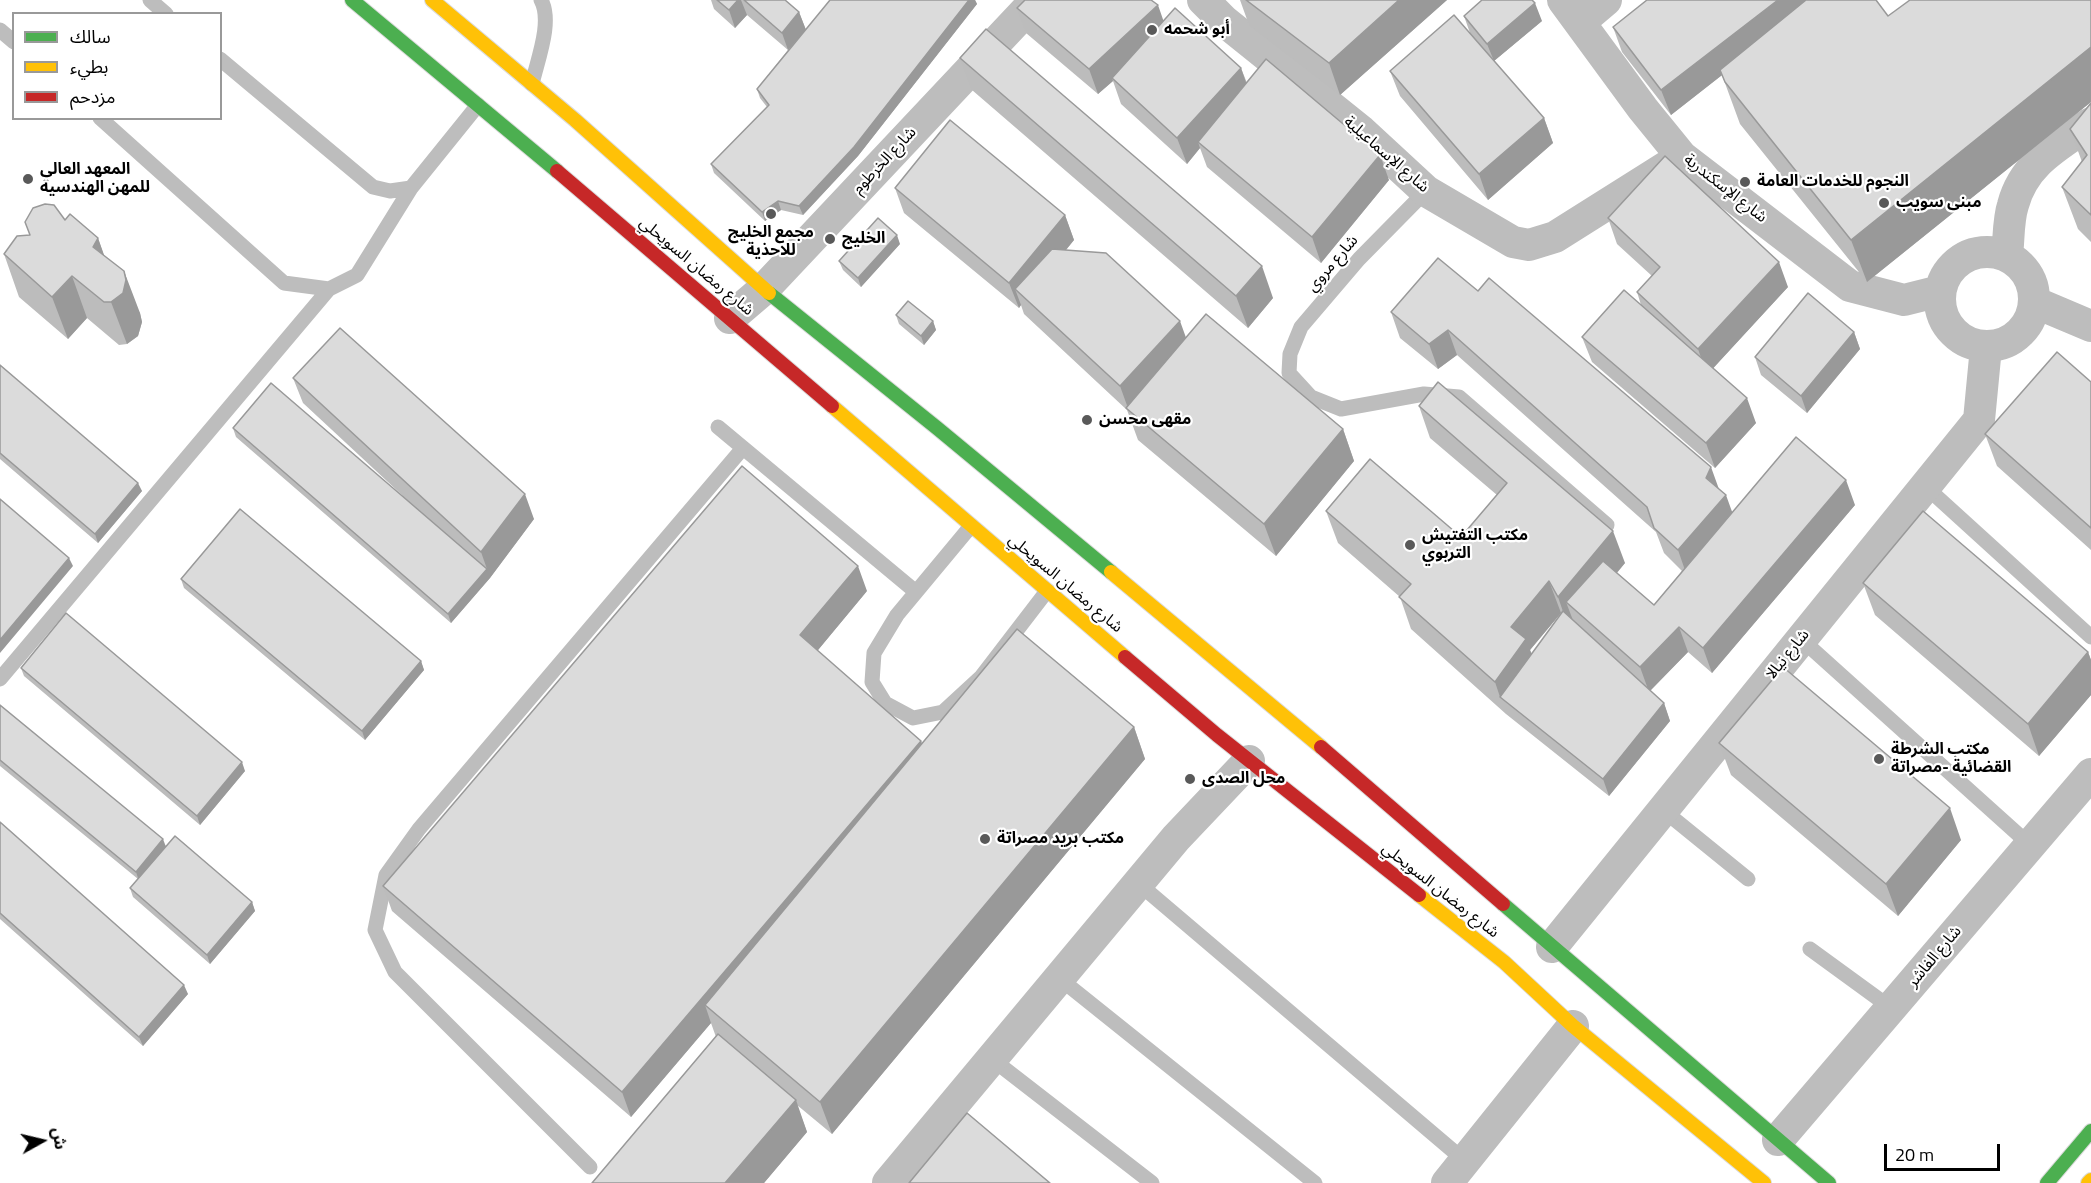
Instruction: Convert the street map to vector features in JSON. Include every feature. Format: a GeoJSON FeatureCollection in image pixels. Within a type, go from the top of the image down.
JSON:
{"type":"FeatureCollection","features":[{"type":"Feature","properties":{"kind":"main road","name":"شارع رمضان السويحلي"},"geometry":{"type":"LineString","coordinates":[[352,0],[730,318],[1047,591],[1249,761],[1504,962],[1573,1026],[1764,1183]]}},
{"type":"Feature","properties":{"kind":"main road","name":"شارع رمضان السويحلي"},"geometry":{"type":"LineString","coordinates":[[432,0],[532,84],[764,289],[937,428],[1255,691],[1829,1183]]}},
{"type":"Feature","properties":{"kind":"main road"},"geometry":{"type":"LineString","coordinates":[[2047,1183],[2091,1131]]}},
{"type":"Feature","properties":{"kind":"street"},"geometry":{"type":"LineString","coordinates":[[1572,11],[1606,0]]}},
{"type":"Feature","properties":{"kind":"street","name":"شارع الخرطوم"},"geometry":{"type":"LineString","coordinates":[[730,318],[764,289],[1027,3]]}},
{"type":"Feature","properties":{"kind":"street","name":"شارع الإسماعيلية"},"geometry":{"type":"LineString","coordinates":[[1223,7],[1426,191],[1513,242],[1529,245],[1555,237],[1682,158]]}},
{"type":"Feature","properties":{"kind":"street","name":"شارع الإسكندرية"},"geometry":{"type":"LineString","coordinates":[[1572,11],[1643,109],[1682,158],[1850,286],[1904,300],[1940,291]]}},
{"type":"Feature","properties":{"kind":"street"},"geometry":{"type":"LineString","coordinates":[[2007,256],[2012,206],[2023,179],[2036,163],[2091,123]]}},
{"type":"Feature","properties":{"kind":"street"},"geometry":{"type":"LineString","coordinates":[[1978,252],[1993,252],[2007,256],[2019,264],[2028,275],[2033,288],[2034,302],[2031,316],[2014,339],[2000,345],[1986,347],[1961,339],[1950,330],[1940,305],[1940,291],[1949,272],[1965,257],[1978,252]]}},
{"type":"Feature","properties":{"kind":"street"},"geometry":{"type":"LineString","coordinates":[[2034,302],[2091,326]]}},
{"type":"Feature","properties":{"kind":"street","name":"شارع نيالا"},"geometry":{"type":"LineString","coordinates":[[1552,947],[1978,420],[1986,347]]}},
{"type":"Feature","properties":{"kind":"street"},"geometry":{"type":"LineString","coordinates":[[888,1183],[1176,838],[1249,761]]}},
{"type":"Feature","properties":{"kind":"street","name":"شارع الفاشر"},"geometry":{"type":"LineString","coordinates":[[1778,1140],[2091,774]]}},
{"type":"Feature","properties":{"kind":"street"},"geometry":{"type":"LineString","coordinates":[[1456,1172],[1573,1026]]}},
{"type":"Feature","properties":{"kind":"lane"},"geometry":{"type":"LineString","coordinates":[[150,0],[164,12]]}},
{"type":"Feature","properties":{"kind":"lane"},"geometry":{"type":"LineString","coordinates":[[532,84],[546,22],[542,0]]}},
{"type":"Feature","properties":{"kind":"lane"},"geometry":{"type":"LineString","coordinates":[[0,30],[12,40]]}},
{"type":"Feature","properties":{"kind":"lane"},"geometry":{"type":"LineString","coordinates":[[222,61],[373,187],[390,192],[411,188]]}},
{"type":"Feature","properties":{"kind":"lane"},"geometry":{"type":"LineString","coordinates":[[0,679],[328,289],[357,275],[411,188],[478,105]]}},
{"type":"Feature","properties":{"kind":"lane"},"geometry":{"type":"LineString","coordinates":[[102,120],[284,283],[328,289]]}},
{"type":"Feature","properties":{"kind":"lane","name":"شارع مروي"},"geometry":{"type":"LineString","coordinates":[[1426,191],[1359,259],[1301,327],[1290,354],[1289,373],[1311,397],[1341,409],[1424,394],[1459,398],[1607,525]]}},
{"type":"Feature","properties":{"kind":"lane"},"geometry":{"type":"LineString","coordinates":[[718,428],[916,592]]}},
{"type":"Feature","properties":{"kind":"lane"},"geometry":{"type":"LineString","coordinates":[[590,1167],[395,972],[375,930],[386,875],[419,829],[743,448]]}},
{"type":"Feature","properties":{"kind":"lane"},"geometry":{"type":"LineString","coordinates":[[1924,486],[2091,637]]}},
{"type":"Feature","properties":{"kind":"lane"},"geometry":{"type":"LineString","coordinates":[[971,526],[897,615],[874,652],[872,682],[885,703],[913,718],[944,712],[981,676],[1047,591]]}},
{"type":"Feature","properties":{"kind":"lane"},"geometry":{"type":"LineString","coordinates":[[1801,639],[2030,845]]}},
{"type":"Feature","properties":{"kind":"lane"},"geometry":{"type":"LineString","coordinates":[[1663,810],[1748,879]]}},
{"type":"Feature","properties":{"kind":"lane"},"geometry":{"type":"LineString","coordinates":[[1138,883],[1456,1172]]}},
{"type":"Feature","properties":{"kind":"lane"},"geometry":{"type":"LineString","coordinates":[[1810,949],[1891,1008]]}},
{"type":"Feature","properties":{"kind":"lane"},"geometry":{"type":"LineString","coordinates":[[1059,978],[1315,1183]]}},
{"type":"Feature","properties":{"kind":"lane"},"geometry":{"type":"LineString","coordinates":[[992,1059],[1152,1183]]}},
{"type":"Feature","properties":{"kind":"building"},"geometry":{"type":"Polygon","coordinates":[[[717,0],[738,0],[729,10],[717,0]]]}},
{"type":"Feature","properties":{"kind":"building"},"geometry":{"type":"Polygon","coordinates":[[[744,0],[785,0],[799,12],[782,33],[744,0]]]}},
{"type":"Feature","properties":{"kind":"building"},"geometry":{"type":"Polygon","coordinates":[[[830,0],[969,0],[854,147],[799,206],[778,201],[762,212],[711,164],[769,105],[757,89],[830,0]]]}},
{"type":"Feature","properties":{"kind":"building"},"geometry":{"type":"Polygon","coordinates":[[[1025,0],[1151,0],[1158,5],[1089,69],[1017,8],[1025,0]]]}},
{"type":"Feature","properties":{"kind":"building"},"geometry":{"type":"Polygon","coordinates":[[[1246,0],[1399,0],[1329,63],[1246,0]]]}},
{"type":"Feature","properties":{"kind":"building"},"geometry":{"type":"Polygon","coordinates":[[[1482,0],[1532,0],[1535,3],[1487,44],[1464,16],[1482,0]]]}},
{"type":"Feature","properties":{"kind":"building"},"geometry":{"type":"Polygon","coordinates":[[[1647,0],[1778,0],[1661,90],[1613,27],[1647,0]]]}},
{"type":"Feature","properties":{"kind":"building","name":"مبنى سويب"},"geometry":{"type":"Polygon","coordinates":[[[1806,0],[1876,0],[1888,16],[1910,0],[2091,0],[2091,47],[1851,240],[1725,82],[1720,70],[1806,0]]]}},
{"type":"Feature","properties":{"kind":"building"},"geometry":{"type":"Polygon","coordinates":[[[1175,8],[1241,68],[1177,138],[1112,78],[1175,8]]]}},
{"type":"Feature","properties":{"kind":"building"},"geometry":{"type":"Polygon","coordinates":[[[1454,15],[1544,118],[1479,174],[1390,71],[1454,15]]]}},
{"type":"Feature","properties":{"kind":"building"},"geometry":{"type":"Polygon","coordinates":[[[986,29],[1262,266],[1236,296],[960,58],[986,29]]]}},
{"type":"Feature","properties":{"kind":"building"},"geometry":{"type":"Polygon","coordinates":[[[1266,59],[1380,155],[1312,237],[1198,142],[1266,59]]]}},
{"type":"Feature","properties":{"kind":"building"},"geometry":{"type":"Polygon","coordinates":[[[2091,103],[2091,215],[2062,187],[2087,155],[2070,129],[2091,103]]]}},
{"type":"Feature","properties":{"kind":"building"},"geometry":{"type":"Polygon","coordinates":[[[950,120],[1065,215],[1009,283],[895,188],[950,120]]]}},
{"type":"Feature","properties":{"kind":"building"},"geometry":{"type":"Polygon","coordinates":[[[1665,156],[1779,262],[1698,349],[1637,292],[1660,267],[1608,218],[1665,156]]]}},
{"type":"Feature","properties":{"kind":"building"},"geometry":{"type":"Polygon","coordinates":[[[45,204],[54,205],[65,220],[70,214],[98,238],[93,247],[124,271],[126,280],[123,293],[111,302],[104,302],[72,276],[52,297],[4,254],[17,236],[30,235],[25,222],[33,208],[45,204]]]}},
{"type":"Feature","properties":{"kind":"building"},"geometry":{"type":"Polygon","coordinates":[[[878,218],[897,235],[858,278],[839,261],[878,218]]]}},
{"type":"Feature","properties":{"kind":"building"},"geometry":{"type":"Polygon","coordinates":[[[1052,249],[1106,253],[1180,321],[1120,386],[1015,289],[1052,249]]]}},
{"type":"Feature","properties":{"kind":"building"},"geometry":{"type":"Polygon","coordinates":[[[1438,258],[1478,291],[1489,278],[1711,467],[1706,478],[1726,495],[1678,550],[1654,528],[1647,507],[1448,330],[1429,344],[1391,312],[1438,258]]]}},
{"type":"Feature","properties":{"kind":"building"},"geometry":{"type":"Polygon","coordinates":[[[1624,290],[1747,398],[1706,443],[1582,337],[1624,290]]]}},
{"type":"Feature","properties":{"kind":"building"},"geometry":{"type":"Polygon","coordinates":[[[1808,293],[1854,332],[1801,396],[1755,357],[1808,293]]]}},
{"type":"Feature","properties":{"kind":"building"},"geometry":{"type":"Polygon","coordinates":[[[908,301],[933,321],[921,336],[896,315],[908,301]]]}},
{"type":"Feature","properties":{"kind":"building"},"geometry":{"type":"Polygon","coordinates":[[[1206,314],[1343,429],[1264,524],[1126,408],[1206,314]]]}},
{"type":"Feature","properties":{"kind":"building"},"geometry":{"type":"Polygon","coordinates":[[[340,328],[525,494],[481,552],[293,378],[340,328]]]}},
{"type":"Feature","properties":{"kind":"building"},"geometry":{"type":"Polygon","coordinates":[[[2057,352],[2091,382],[2091,528],[1985,434],[2057,352]]]}},
{"type":"Feature","properties":{"kind":"building"},"geometry":{"type":"Polygon","coordinates":[[[0,365],[138,483],[95,534],[0,453],[0,365]]]}},
{"type":"Feature","properties":{"kind":"building"},"geometry":{"type":"Polygon","coordinates":[[[1438,382],[1613,531],[1558,597],[1549,581],[1511,627],[1526,639],[1495,682],[1399,597],[1411,584],[1326,511],[1370,459],[1461,537],[1507,483],[1419,406],[1438,382]]]}},
{"type":"Feature","properties":{"kind":"building"},"geometry":{"type":"Polygon","coordinates":[[[271,383],[487,569],[448,614],[233,428],[271,383]]]}},
{"type":"Feature","properties":{"kind":"building"},"geometry":{"type":"Polygon","coordinates":[[[1796,437],[1846,480],[1703,648],[1679,627],[1640,667],[1566,602],[1603,561],[1654,605],[1796,437]]]}},
{"type":"Feature","properties":{"kind":"building"},"geometry":{"type":"Polygon","coordinates":[[[742,466],[858,566],[800,635],[921,741],[622,1092],[383,886],[742,466]]]}},
{"type":"Feature","properties":{"kind":"building"},"geometry":{"type":"Polygon","coordinates":[[[0,499],[69,558],[0,640],[0,499]]]}},
{"type":"Feature","properties":{"kind":"building"},"geometry":{"type":"Polygon","coordinates":[[[240,509],[421,661],[362,731],[181,579],[240,509]]]}},
{"type":"Feature","properties":{"kind":"building"},"geometry":{"type":"Polygon","coordinates":[[[1923,511],[2088,652],[2028,724],[1863,583],[1923,511]]]}},
{"type":"Feature","properties":{"kind":"building"},"geometry":{"type":"Polygon","coordinates":[[[1563,611],[1664,703],[1603,779],[1500,697],[1563,611]]]}},
{"type":"Feature","properties":{"kind":"building"},"geometry":{"type":"Polygon","coordinates":[[[66,613],[242,762],[197,816],[21,668],[66,613]]]}},
{"type":"Feature","properties":{"kind":"building"},"geometry":{"type":"Polygon","coordinates":[[[1017,629],[1134,727],[820,1102],[705,1005],[1017,629]]]}},
{"type":"Feature","properties":{"kind":"building"},"geometry":{"type":"Polygon","coordinates":[[[1783,667],[1950,808],[1886,884],[1719,743],[1783,667]]]}},
{"type":"Feature","properties":{"kind":"building"},"geometry":{"type":"Polygon","coordinates":[[[0,705],[163,839],[136,872],[0,760],[0,705]]]}},
{"type":"Feature","properties":{"kind":"building"},"geometry":{"type":"Polygon","coordinates":[[[0,822],[184,985],[139,1037],[0,913],[0,822]]]}},
{"type":"Feature","properties":{"kind":"building"},"geometry":{"type":"Polygon","coordinates":[[[175,836],[252,902],[207,955],[130,888],[175,836]]]}},
{"type":"Feature","properties":{"kind":"building"},"geometry":{"type":"Polygon","coordinates":[[[718,1034],[796,1100],[725,1183],[592,1183],[718,1034]]]}},
{"type":"Feature","properties":{"kind":"building"},"geometry":{"type":"Polygon","coordinates":[[[967,1113],[1050,1183],[909,1183],[967,1113]]]}},
{"type":"Feature","properties":{"kind":"traffic: fast"},"geometry":{"type":"LineString","coordinates":[[352,0],[557,171]]}},
{"type":"Feature","properties":{"kind":"traffic: fast"},"geometry":{"type":"LineString","coordinates":[[769,293],[1111,572]]}},
{"type":"Feature","properties":{"kind":"traffic: fast"},"geometry":{"type":"LineString","coordinates":[[1503,904],[1829,1183]]}},
{"type":"Feature","properties":{"kind":"traffic: fast"},"geometry":{"type":"LineString","coordinates":[[2047,1183],[2091,1131]]}},
{"type":"Feature","properties":{"kind":"traffic: slow"},"geometry":{"type":"LineString","coordinates":[[432,0],[575,120],[769,293]]}},
{"type":"Feature","properties":{"kind":"traffic: slow"},"geometry":{"type":"LineString","coordinates":[[832,406],[1125,657]]}},
{"type":"Feature","properties":{"kind":"traffic: slow"},"geometry":{"type":"LineString","coordinates":[[1111,572],[1321,747]]}},
{"type":"Feature","properties":{"kind":"traffic: slow"},"geometry":{"type":"LineString","coordinates":[[1419,895],[1504,962],[1573,1026],[1764,1183]]}},
{"type":"Feature","properties":{"kind":"traffic: slow"},"geometry":{"type":"LineString","coordinates":[[2088,1183],[2091,1180]]}},
{"type":"Feature","properties":{"kind":"traffic: jam"},"geometry":{"type":"LineString","coordinates":[[557,171],[832,406]]}},
{"type":"Feature","properties":{"kind":"traffic: jam"},"geometry":{"type":"LineString","coordinates":[[1125,657],[1217,735],[1419,895]]}},
{"type":"Feature","properties":{"kind":"traffic: jam"},"geometry":{"type":"LineString","coordinates":[[1321,747],[1503,904]]}},
{"type":"Feature","properties":{"kind":"place","name":"أبو شحمه"},"geometry":{"type":"Point","coordinates":[1152,30]}},
{"type":"Feature","properties":{"kind":"place","name":"المعهد العالي للمهن الهندسيه"},"geometry":{"type":"Point","coordinates":[28,179]}},
{"type":"Feature","properties":{"kind":"place","name":"النجوم للخدمات العامة"},"geometry":{"type":"Point","coordinates":[1745,182]}},
{"type":"Feature","properties":{"kind":"place","name":"مبنى سويب"},"geometry":{"type":"Point","coordinates":[1884,203]}},
{"type":"Feature","properties":{"kind":"place","name":"مجمع الخليج للاحذية"},"geometry":{"type":"Point","coordinates":[771,214]}},
{"type":"Feature","properties":{"kind":"place","name":"الخليج"},"geometry":{"type":"Point","coordinates":[830,239]}},
{"type":"Feature","properties":{"kind":"place","name":"مقهى محسن"},"geometry":{"type":"Point","coordinates":[1087,420]}},
{"type":"Feature","properties":{"kind":"place","name":"مكتب التفتيش التربوي"},"geometry":{"type":"Point","coordinates":[1410,545]}},
{"type":"Feature","properties":{"kind":"place","name":"مكتب الشرطة القضائية -مصراتة"},"geometry":{"type":"Point","coordinates":[1879,759]}},
{"type":"Feature","properties":{"kind":"place","name":"محل الصدى"},"geometry":{"type":"Point","coordinates":[1190,779]}},
{"type":"Feature","properties":{"kind":"place","name":"مكتب بريد مصراتة"},"geometry":{"type":"Point","coordinates":[985,839]}}]}
